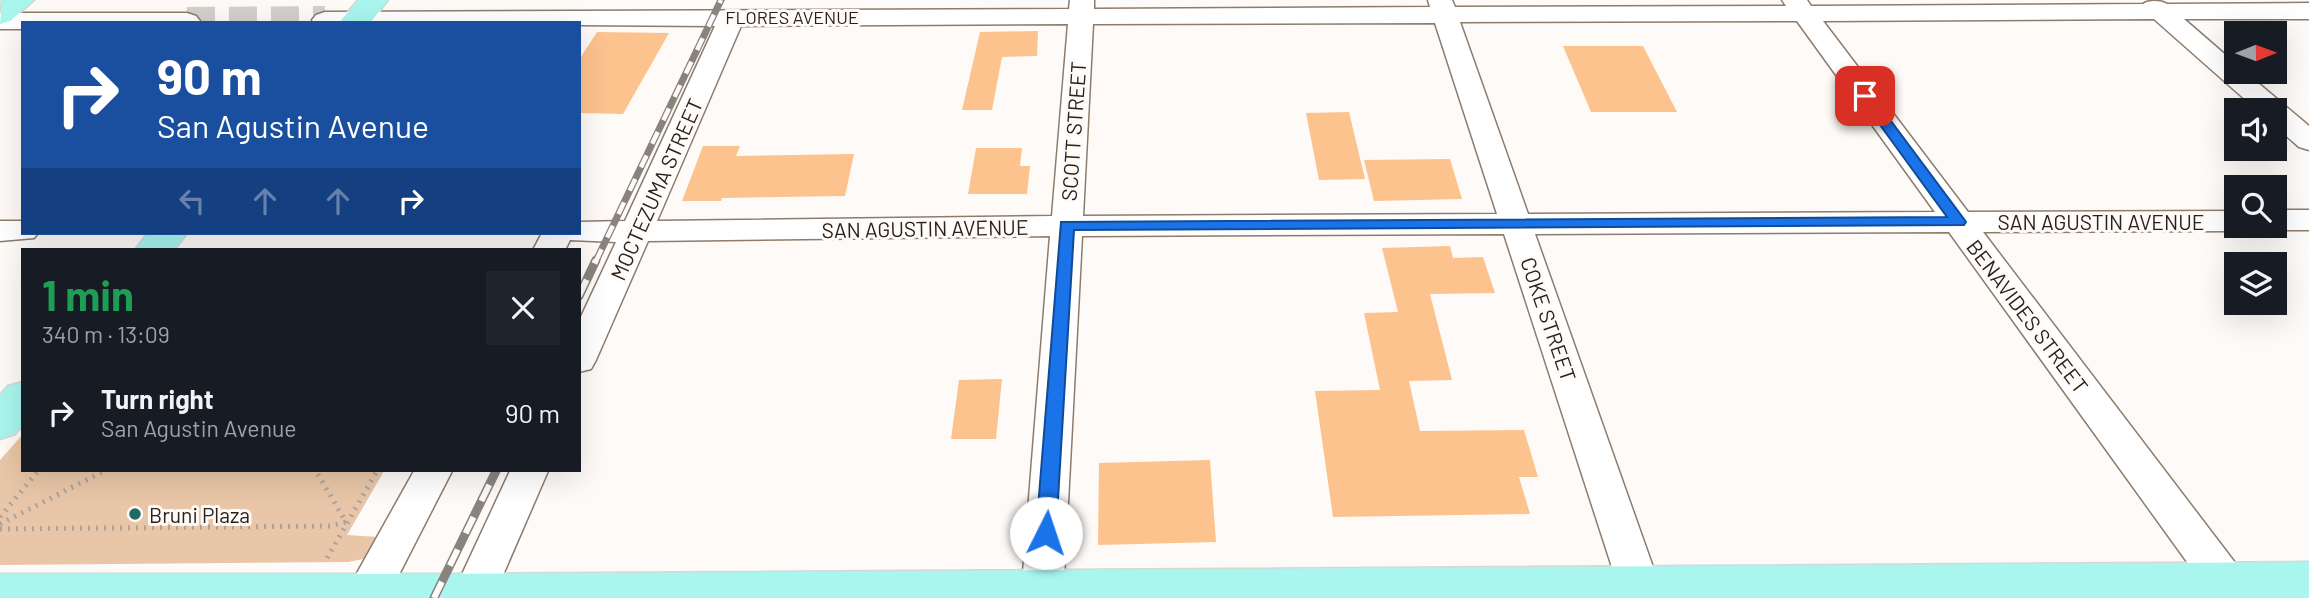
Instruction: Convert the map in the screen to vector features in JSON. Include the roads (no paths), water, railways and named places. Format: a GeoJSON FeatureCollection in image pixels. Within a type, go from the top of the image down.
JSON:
{"type":"FeatureCollection","features":[{"type":"Feature","properties":{"kind":"main road"},"geometry":{"type":"LineString","coordinates":[[0,15],[20,0]]}},
{"type":"Feature","properties":{"kind":"main road"},"geometry":{"type":"LineString","coordinates":[[155,248],[167,235]]}},
{"type":"Feature","properties":{"kind":"main road"},"geometry":{"type":"LineString","coordinates":[[0,423],[21,399]]}},
{"type":"Feature","properties":{"kind":"main road"},"geometry":{"type":"LineString","coordinates":[[0,595],[95,597],[342,588],[473,596],[2232,590],[2309,582]]}},
{"type":"Feature","properties":{"kind":"street","name":"BENAVIDES STREET"},"geometry":{"type":"LineString","coordinates":[[1799,6],[2232,590]]}},
{"type":"Feature","properties":{"kind":"street","name":"FLORES AVENUE"},"geometry":{"type":"LineString","coordinates":[[325,20],[362,14],[732,17],[1081,8],[2154,6],[2309,11]]}},
{"type":"Feature","properties":{"kind":"street"},"geometry":{"type":"LineString","coordinates":[[2154,6],[2259,98]]}},
{"type":"Feature","properties":{"kind":"street","name":"COKE STREET"},"geometry":{"type":"LineString","coordinates":[[1442,7],[1641,592]]}},
{"type":"Feature","properties":{"kind":"street","name":"SCOTT STREET"},"geometry":{"type":"LineString","coordinates":[[1042,593],[1081,8]]}},
{"type":"Feature","properties":{"kind":"street","name":"MOCTEZUMA STREET"},"geometry":{"type":"LineString","coordinates":[[581,356],[732,17]]}},
{"type":"Feature","properties":{"kind":"street"},"geometry":{"type":"LineString","coordinates":[[0,21],[187,20]]}},
{"type":"Feature","properties":{"kind":"street"},"geometry":{"type":"LineString","coordinates":[[2287,122],[2309,141]]}},
{"type":"Feature","properties":{"kind":"street","name":"SAN AGUSTIN AVENUE"},"geometry":{"type":"LineString","coordinates":[[581,232],[1066,226],[2224,220]]}},
{"type":"Feature","properties":{"kind":"street"},"geometry":{"type":"LineString","coordinates":[[2287,220],[2309,220]]}},
{"type":"Feature","properties":{"kind":"street"},"geometry":{"type":"LineString","coordinates":[[0,231],[21,231]]}},
{"type":"Feature","properties":{"kind":"street"},"geometry":{"type":"LineString","coordinates":[[342,588],[432,472]]}},
{"type":"Feature","properties":{"kind":"street"},"geometry":{"type":"LineString","coordinates":[[473,596],[529,472]]}},
{"type":"Feature","properties":{"kind":"tunnel"},"geometry":{"type":"LineString","coordinates":[[187,21],[325,20]]}},
{"type":"Feature","properties":{"kind":"railway"},"geometry":{"type":"LineString","coordinates":[[596,261],[721,0]]}},
{"type":"Feature","properties":{"kind":"railway"},"geometry":{"type":"LineString","coordinates":[[581,292],[596,260]]}},
{"type":"Feature","properties":{"kind":"railway"},"geometry":{"type":"LineString","coordinates":[[434,598],[496,472]]}},
{"type":"Feature","properties":{"kind":"place","name":"Bruni Plaza"},"geometry":{"type":"Point","coordinates":[135,514]}}]}
